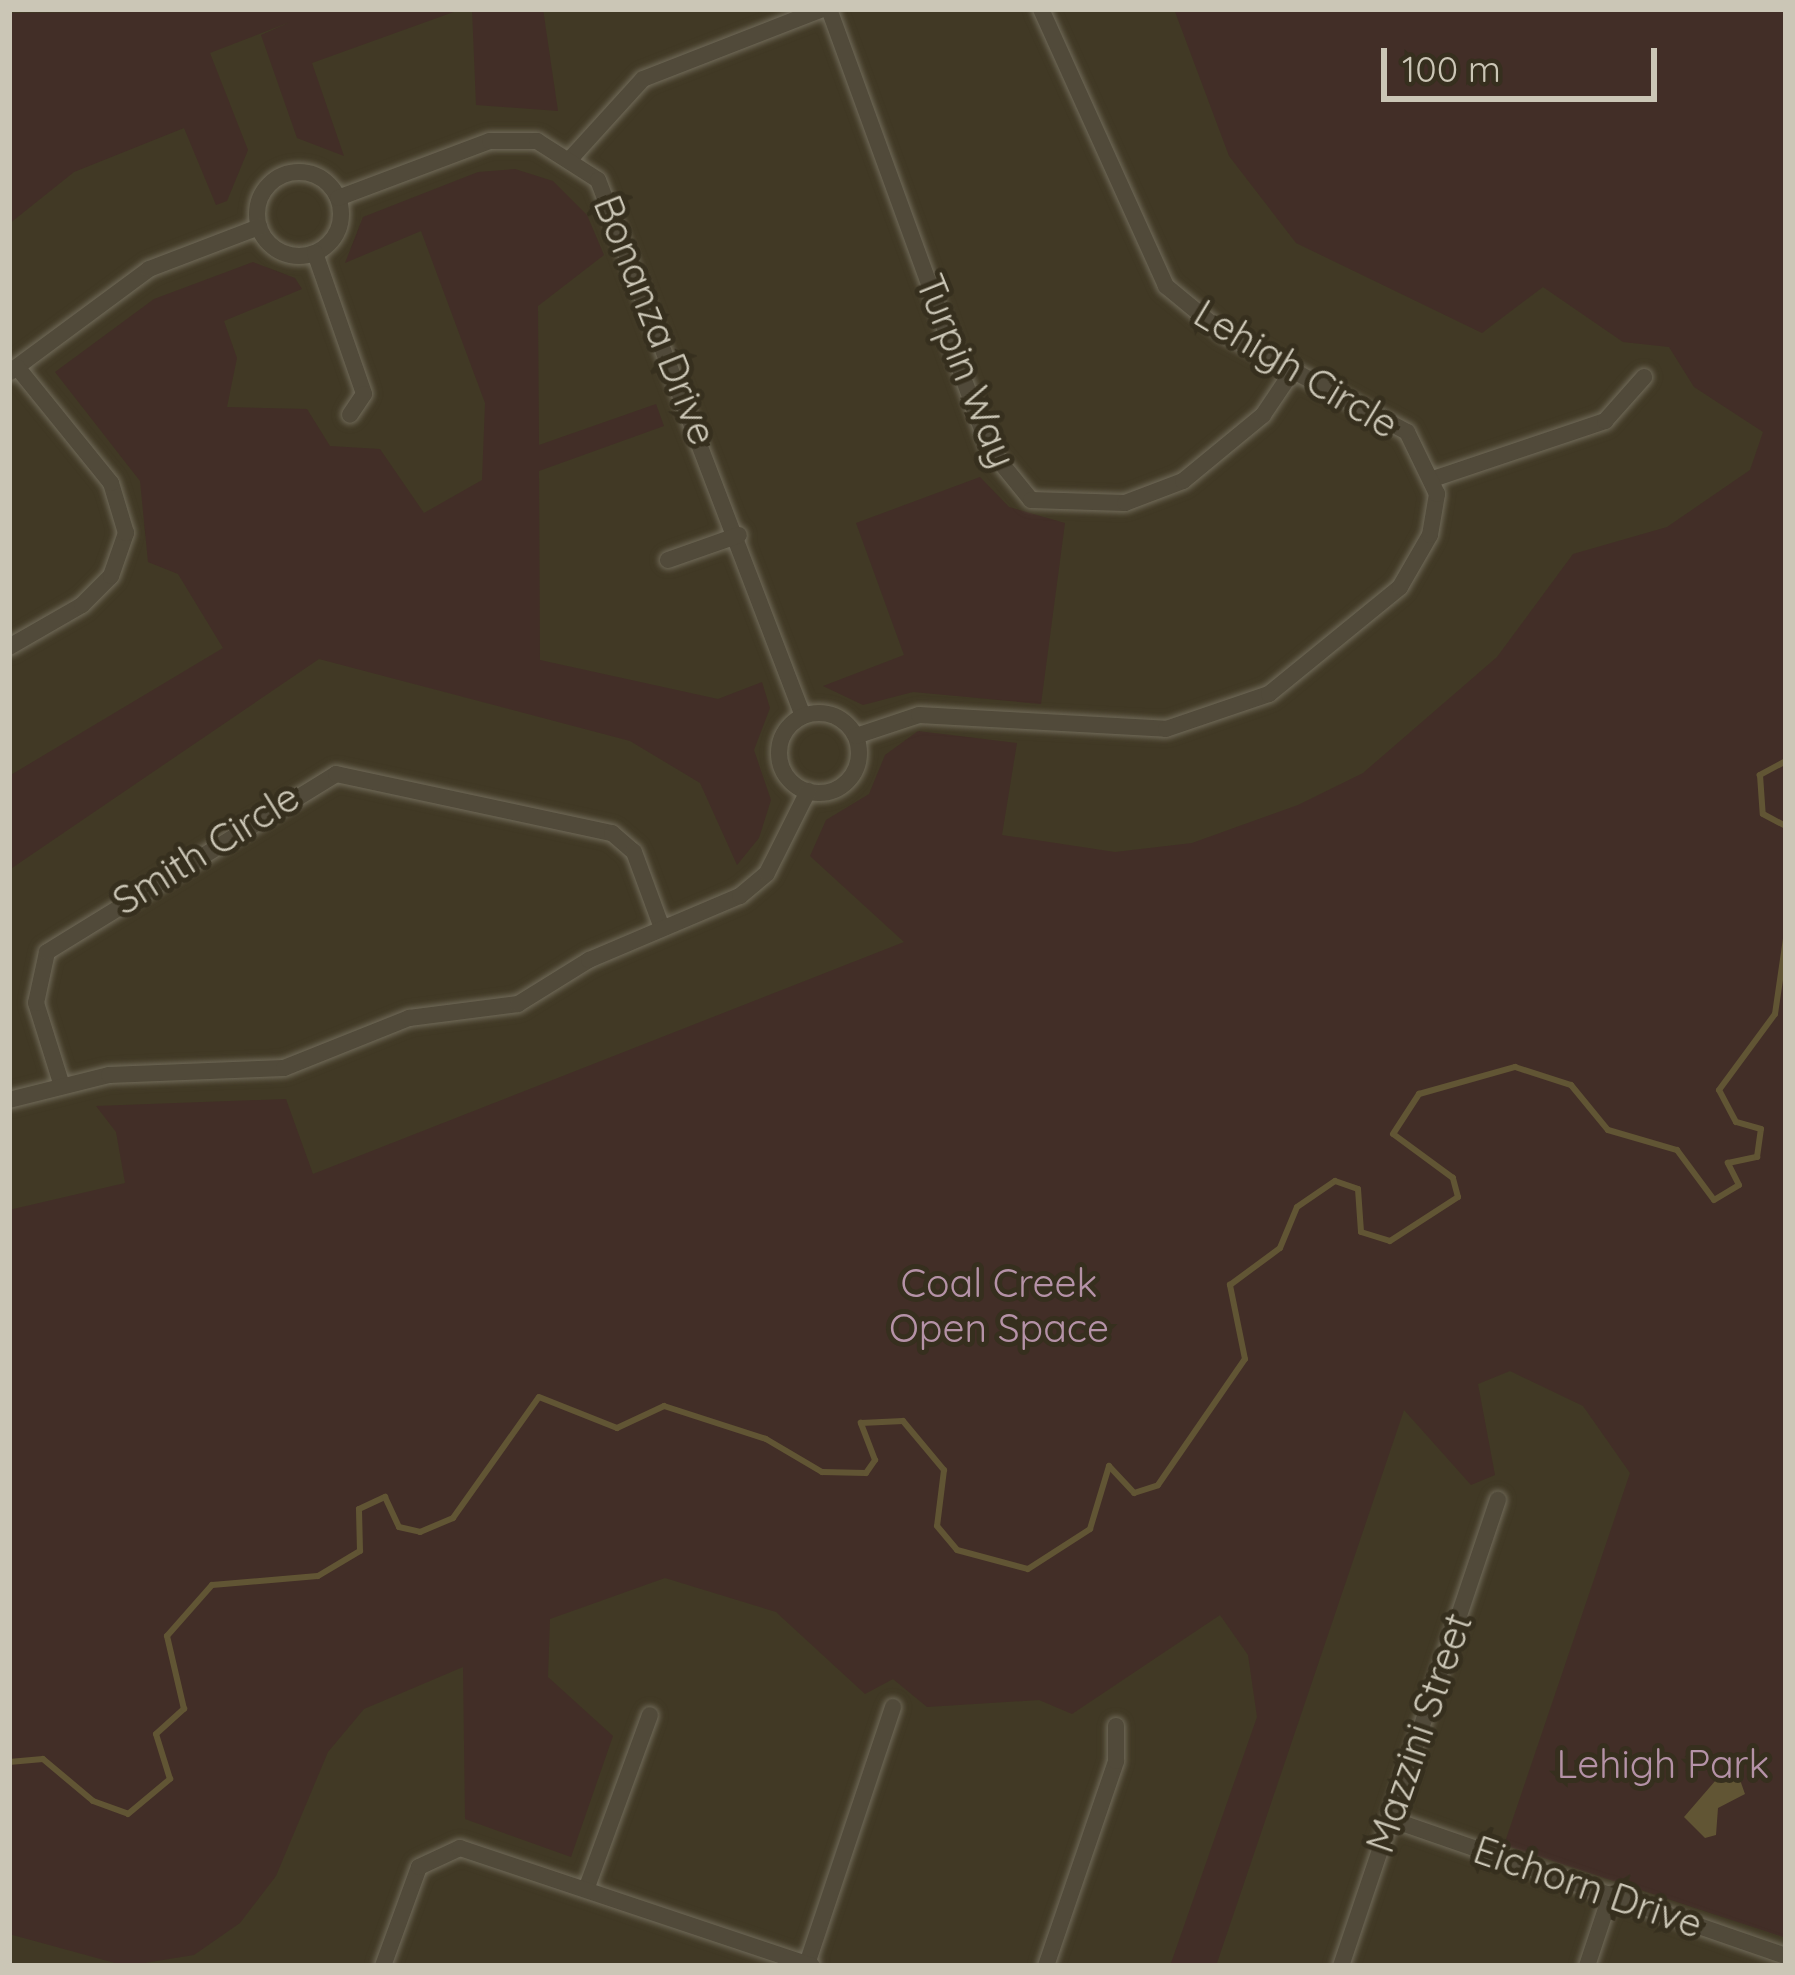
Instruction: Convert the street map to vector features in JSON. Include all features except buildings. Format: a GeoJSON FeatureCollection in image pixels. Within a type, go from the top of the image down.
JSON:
{"type":"FeatureCollection","features":[{"type":"Feature","properties":{"kind":"street"},"geometry":{"type":"LineString","coordinates":[[572,157],[643,79],[826,9]]}},
{"type":"Feature","properties":{"kind":"street","name":"Turpin Way"},"geometry":{"type":"LineString","coordinates":[[826,9],[988,447],[1031,500],[1125,503],[1183,481],[1263,415],[1292,372]]}},
{"type":"Feature","properties":{"kind":"street","name":"Lehigh Circle"},"geometry":{"type":"LineString","coordinates":[[1041,9],[1166,286],[1292,372],[1380,411],[1433,478]]}},
{"type":"Feature","properties":{"kind":"street","name":"Bonanza Drive"},"geometry":{"type":"LineString","coordinates":[[338,198],[490,141],[537,141],[572,157],[620,215],[737,529]]}},
{"type":"Feature","properties":{"kind":"street"},"geometry":{"type":"LineString","coordinates":[[287,173],[317,176],[338,198],[335,237],[315,253],[282,252],[259,227],[259,201],[287,173]]}},
{"type":"Feature","properties":{"kind":"street"},"geometry":{"type":"LineString","coordinates":[[9,646],[82,605],[111,577],[126,532],[111,483],[13,369],[148,269],[259,227]]}},
{"type":"Feature","properties":{"kind":"street"},"geometry":{"type":"LineString","coordinates":[[315,253],[364,394],[350,415]]}},
{"type":"Feature","properties":{"kind":"street"},"geometry":{"type":"LineString","coordinates":[[856,736],[920,716],[1166,730],[1269,694],[1400,587],[1430,535],[1433,478],[1605,421],[1644,377]]}},
{"type":"Feature","properties":{"kind":"street"},"geometry":{"type":"LineString","coordinates":[[668,560],[737,529],[803,716]]}},
{"type":"Feature","properties":{"kind":"street"},"geometry":{"type":"LineString","coordinates":[[803,716],[839,718],[856,736],[859,762],[845,784],[808,791],[780,762],[783,734],[803,716]]}},
{"type":"Feature","properties":{"kind":"street","name":"Smith Circle"},"geometry":{"type":"LineString","coordinates":[[62,1086],[36,1003],[47,952],[336,774],[613,833],[634,852],[662,928]]}},
{"type":"Feature","properties":{"kind":"street"},"geometry":{"type":"LineString","coordinates":[[9,1100],[62,1086],[284,1068],[409,1018],[518,1004],[767,873],[808,791]]}},
{"type":"Feature","properties":{"kind":"street","name":"Mazzini Street"},"geometry":{"type":"LineString","coordinates":[[1341,1966],[1498,1500]]}},
{"type":"Feature","properties":{"kind":"street"},"geometry":{"type":"LineString","coordinates":[[383,1966],[418,1867],[438,1851],[587,1887],[810,1965],[893,1707]]}},
{"type":"Feature","properties":{"kind":"street"},"geometry":{"type":"LineString","coordinates":[[587,1887],[650,1714]]}},
{"type":"Feature","properties":{"kind":"street"},"geometry":{"type":"LineString","coordinates":[[1046,1966],[1116,1762],[1116,1726]]}},
{"type":"Feature","properties":{"kind":"street","name":"Eichorn Drive"},"geometry":{"type":"LineString","coordinates":[[1390,1819],[1786,1956]]}},
{"type":"Feature","properties":{"kind":"street"},"geometry":{"type":"LineString","coordinates":[[1587,1966],[1611,1894]]}},
{"type":"Feature","properties":{"kind":"green space"},"geometry":{"type":"Polygon","coordinates":[[[462,9],[312,63],[344,156],[297,138],[261,35],[290,22],[210,53],[248,150],[227,201],[216,205],[184,128],[74,172],[9,224],[9,13],[462,9]]]}},
{"type":"Feature","properties":{"kind":"green space"},"geometry":{"type":"Polygon","coordinates":[[[472,9],[543,9],[558,111],[476,105],[472,9]]]}},
{"type":"Feature","properties":{"kind":"green space","name":"Coal Creek Open Space"},"geometry":{"type":"Polygon","coordinates":[[[1174,9],[1786,9],[1786,1938],[1504,1845],[1630,1473],[1583,1406],[1510,1371],[1478,1384],[1495,1475],[1471,1485],[1404,1410],[1216,1966],[1170,1966],[1257,1717],[1248,1655],[1220,1615],[1072,1714],[1039,1700],[927,1707],[893,1679],[865,1694],[776,1612],[665,1578],[550,1619],[548,1677],[613,1736],[571,1857],[465,1819],[463,1667],[364,1709],[328,1752],[276,1876],[240,1923],[194,1955],[126,1966],[9,1934],[9,1210],[125,1183],[116,1132],[96,1106],[286,1099],[313,1174],[904,942],[810,856],[826,820],[869,794],[885,755],[918,731],[1017,743],[1002,835],[1115,852],[1192,843],[1298,805],[1363,773],[1497,657],[1573,554],[1667,527],[1750,470],[1763,432],[1694,387],[1669,347],[1623,342],[1543,287],[1482,333],[1296,243],[1229,156],[1174,9]]]}},
{"type":"Feature","properties":{"kind":"green space"},"geometry":{"type":"Polygon","coordinates":[[[515,169],[553,181],[587,215],[604,255],[538,306],[539,445],[656,404],[664,426],[539,471],[540,660],[718,699],[762,682],[770,708],[754,750],[771,800],[759,838],[737,865],[700,783],[630,741],[319,659],[9,870],[9,776],[223,648],[178,574],[148,562],[140,481],[55,372],[154,299],[253,262],[295,278],[302,289],[224,321],[237,358],[227,407],[307,409],[330,446],[380,449],[424,513],[482,480],[485,403],[421,231],[345,263],[363,217],[478,172],[515,169]]]}},
{"type":"Feature","properties":{"kind":"green space"},"geometry":{"type":"Polygon","coordinates":[[[980,477],[1009,507],[1065,523],[1041,704],[913,692],[863,705],[823,686],[904,655],[856,523],[980,477]]]}},
{"type":"Feature","properties":{"kind":"shaded area"},"geometry":{"type":"Polygon","coordinates":[[[1722,1773],[1739,1777],[1745,1794],[1718,1808],[1716,1835],[1705,1838],[1684,1817],[1722,1773]]]}},
{"type":"Feature","properties":{"kind":"waterway"},"geometry":{"type":"LineString","coordinates":[[1786,761],[1760,775],[1763,814],[1786,826]]}},
{"type":"Feature","properties":{"kind":"waterway"},"geometry":{"type":"LineString","coordinates":[[9,1762],[43,1759],[93,1801],[128,1814],[170,1779],[156,1734],[184,1709],[167,1636],[212,1585],[318,1576],[360,1551],[359,1509],[385,1497],[399,1527],[420,1532],[453,1518],[539,1397],[617,1428],[664,1406],[766,1439],[822,1472],[866,1473],[875,1460],[861,1423],[903,1421],[944,1470],[937,1526],[957,1550],[1028,1569],[1090,1529],[1109,1466],[1134,1493],[1158,1485],[1245,1359],[1230,1285],[1280,1248],[1297,1207],[1335,1181],[1358,1189],[1361,1232],[1390,1241],[1458,1197],[1453,1178],[1393,1134],[1419,1094],[1515,1067],[1571,1085],[1608,1130],[1677,1150],[1714,1200],[1739,1185],[1728,1163],[1757,1157],[1761,1129],[1736,1122],[1719,1090],[1775,1014],[1786,939]]}},
{"type":"Feature","properties":{"kind":"park label","name":"Lehigh Park"},"geometry":{"type":"Point","coordinates":[1663,1764]}}]}
